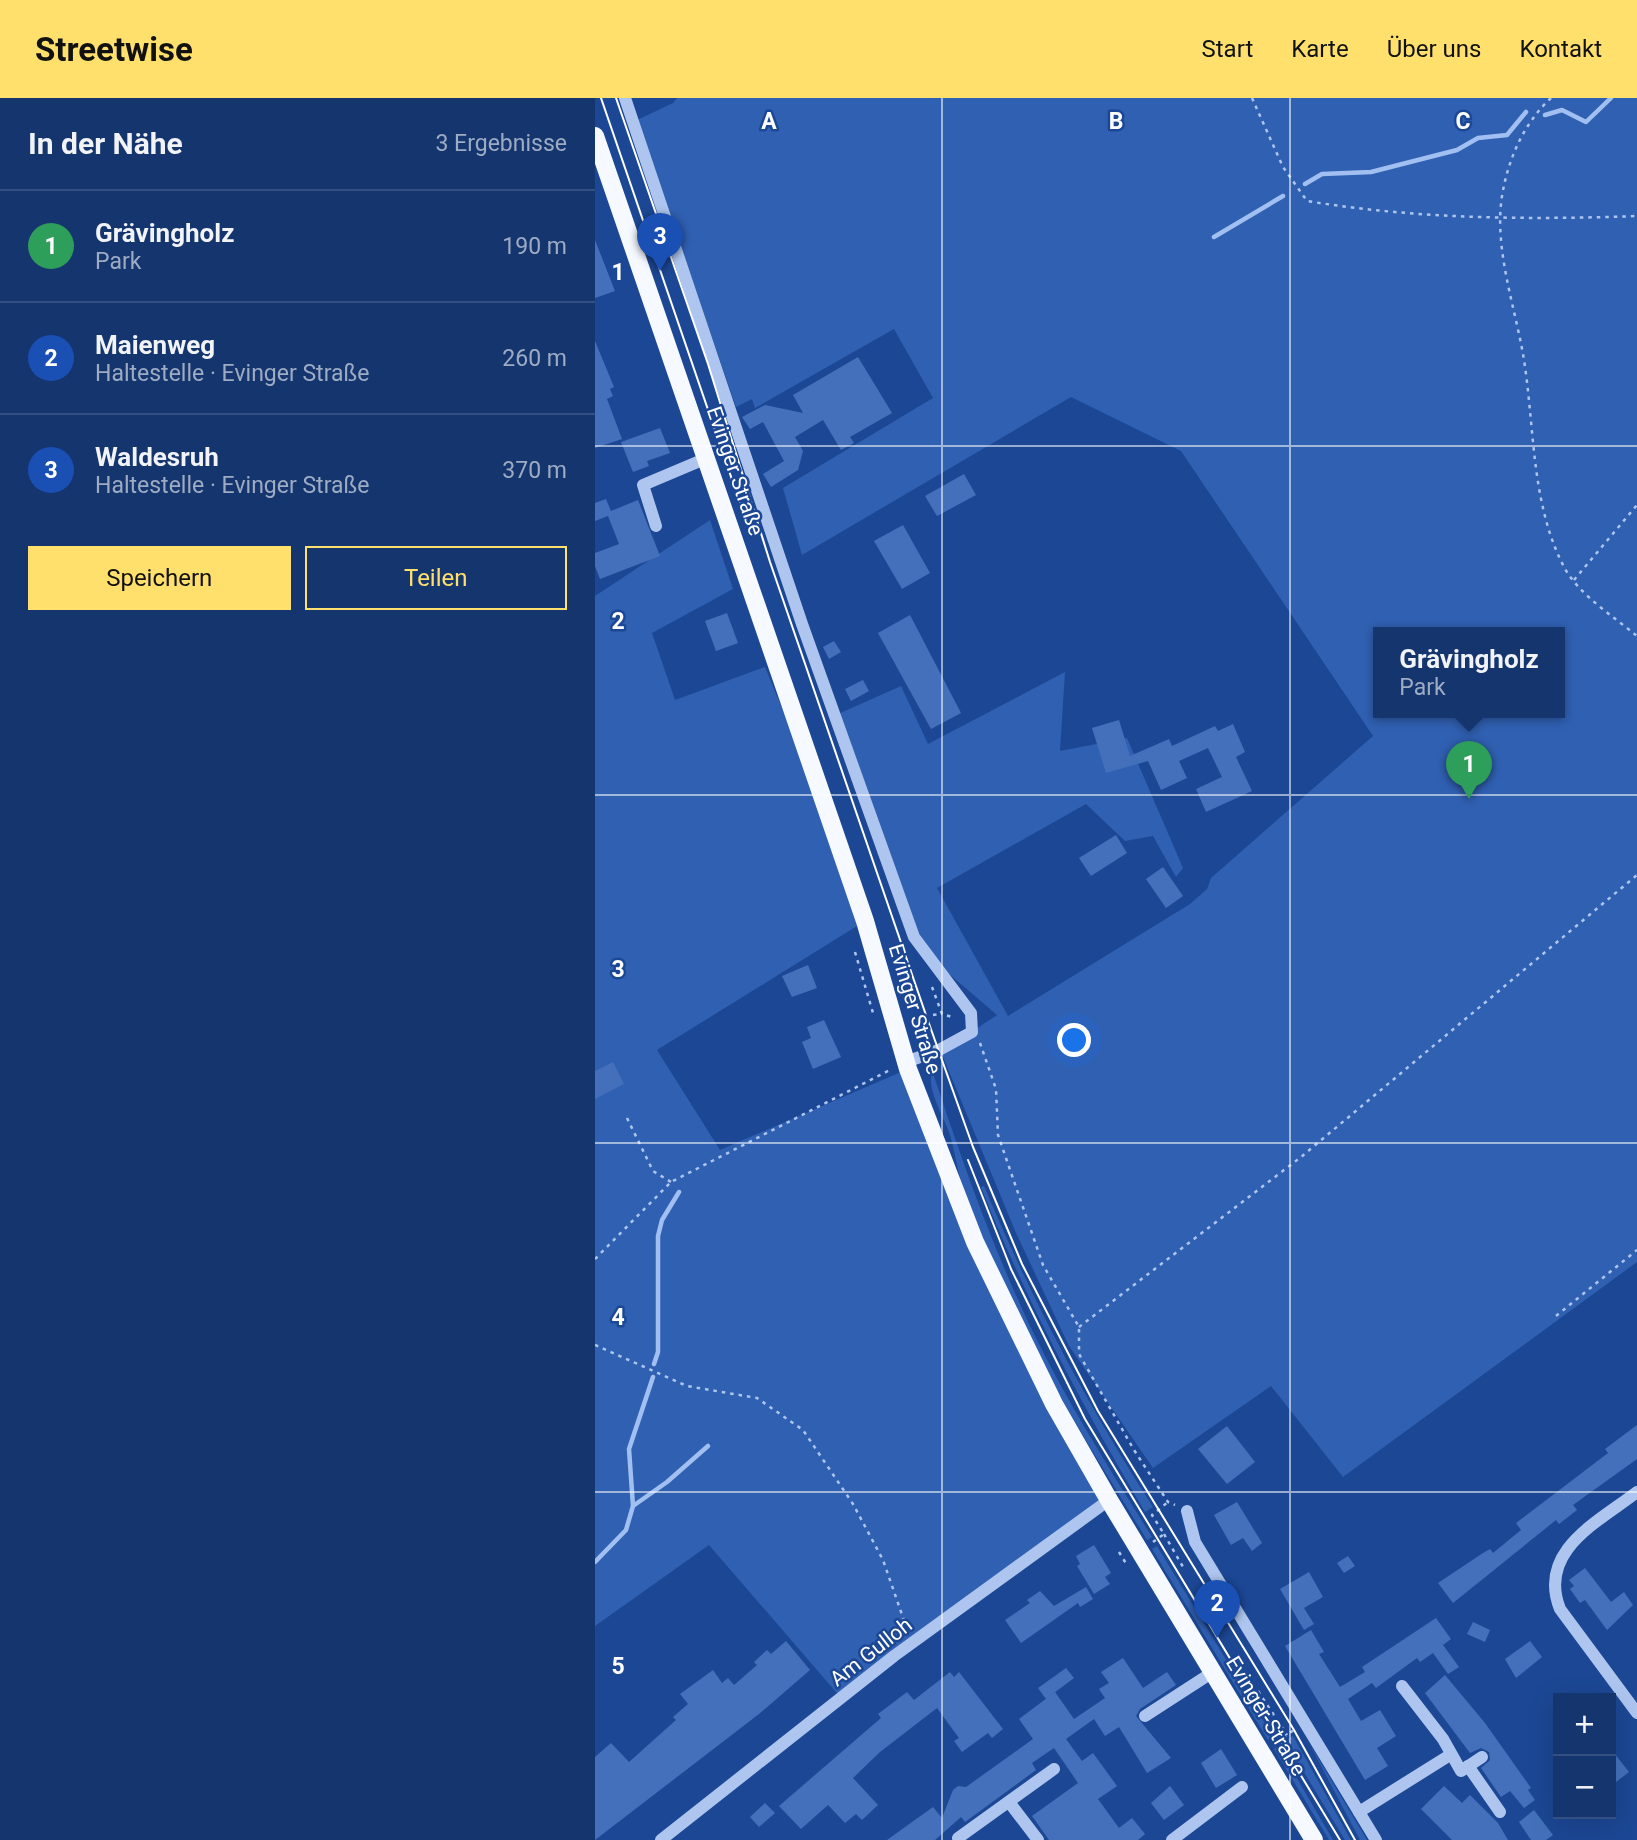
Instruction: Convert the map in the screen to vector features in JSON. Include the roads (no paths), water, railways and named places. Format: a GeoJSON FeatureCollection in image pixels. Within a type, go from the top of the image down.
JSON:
{"type":"FeatureCollection","features":[{"type":"Feature","properties":{"kind":"main road","name":"Evinger Straße"},"geometry":{"type":"LineString","coordinates":[[595,136],[601,171],[707,458],[865,921],[906,1062],[944,1167],[1000,1296],[1054,1404],[1108,1500],[1314,1840]]}},
{"type":"Feature","properties":{"kind":"street"},"geometry":{"type":"LineString","coordinates":[[625,98],[802,624],[914,937],[971,1013],[972,1032],[939,1050],[906,1062]]}},
{"type":"Feature","properties":{"kind":"street"},"geometry":{"type":"LineString","coordinates":[[656,526],[643,485],[707,458]]}},
{"type":"Feature","properties":{"kind":"street"},"geometry":{"type":"LineString","coordinates":[[1637,1492],[1571,1543],[1560,1559],[1554,1576],[1554,1594],[1560,1609],[1637,1713]]}},
{"type":"Feature","properties":{"kind":"street","name":"Am Gulloh"},"geometry":{"type":"LineString","coordinates":[[661,1840],[912,1644],[1108,1500]]}},
{"type":"Feature","properties":{"kind":"street","name":"Evinger Straße"},"geometry":{"type":"LineString","coordinates":[[1187,1511],[1195,1542],[1376,1840]]}},
{"type":"Feature","properties":{"kind":"street"},"geometry":{"type":"LineString","coordinates":[[1145,1716],[1213,1672]]}},
{"type":"Feature","properties":{"kind":"street"},"geometry":{"type":"LineString","coordinates":[[1402,1686],[1443,1739],[1450,1755],[1500,1812]]}},
{"type":"Feature","properties":{"kind":"street"},"geometry":{"type":"LineString","coordinates":[[1359,1812],[1450,1755]]}},
{"type":"Feature","properties":{"kind":"street"},"geometry":{"type":"LineString","coordinates":[[1465,1769],[1482,1757]]}},
{"type":"Feature","properties":{"kind":"street"},"geometry":{"type":"LineString","coordinates":[[958,1838],[1054,1769]]}},
{"type":"Feature","properties":{"kind":"street"},"geometry":{"type":"LineString","coordinates":[[1172,1840],[1243,1787]]}},
{"type":"Feature","properties":{"kind":"street"},"geometry":{"type":"LineString","coordinates":[[1009,1802],[1038,1840]]}},
{"type":"Feature","properties":{"kind":"waterway"},"geometry":{"type":"LineString","coordinates":[[1545,115],[1562,110],[1586,122],[1611,98]]}},
{"type":"Feature","properties":{"kind":"waterway"},"geometry":{"type":"LineString","coordinates":[[1305,184],[1322,174],[1371,172],[1457,150],[1478,138],[1507,135],[1526,112]]}},
{"type":"Feature","properties":{"kind":"waterway"},"geometry":{"type":"LineString","coordinates":[[1214,237],[1283,196]]}},
{"type":"Feature","properties":{"kind":"waterway"},"geometry":{"type":"LineString","coordinates":[[654,1364],[658,1352],[658,1236],[662,1220],[679,1192]]}},
{"type":"Feature","properties":{"kind":"waterway"},"geometry":{"type":"LineString","coordinates":[[595,1562],[626,1530],[633,1506],[629,1449],[653,1377]]}},
{"type":"Feature","properties":{"kind":"waterway"},"geometry":{"type":"LineString","coordinates":[[633,1506],[667,1482],[708,1446]]}},
{"type":"Feature","properties":{"kind":"tram line"},"geometry":{"type":"LineString","coordinates":[[601,98],[750,532]]}},
{"type":"Feature","properties":{"kind":"tram line"},"geometry":{"type":"LineString","coordinates":[[616,98],[708,364],[770,562],[927,1018],[973,1147],[1022,1264],[1098,1411],[1294,1730],[1355,1840]]}},
{"type":"Feature","properties":{"kind":"tram line"},"geometry":{"type":"LineString","coordinates":[[968,1160],[1011,1269],[1085,1419],[1340,1840]]}},
{"type":"Feature","properties":{"kind":"place","name":"Waldesruh"},"geometry":{"type":"Point","coordinates":[660,271]}},
{"type":"Feature","properties":{"kind":"place","name":"Grävingholz"},"geometry":{"type":"Point","coordinates":[1469,799]}},
{"type":"Feature","properties":{"kind":"place","name":"Maienweg"},"geometry":{"type":"Point","coordinates":[1217,1638]}}]}
